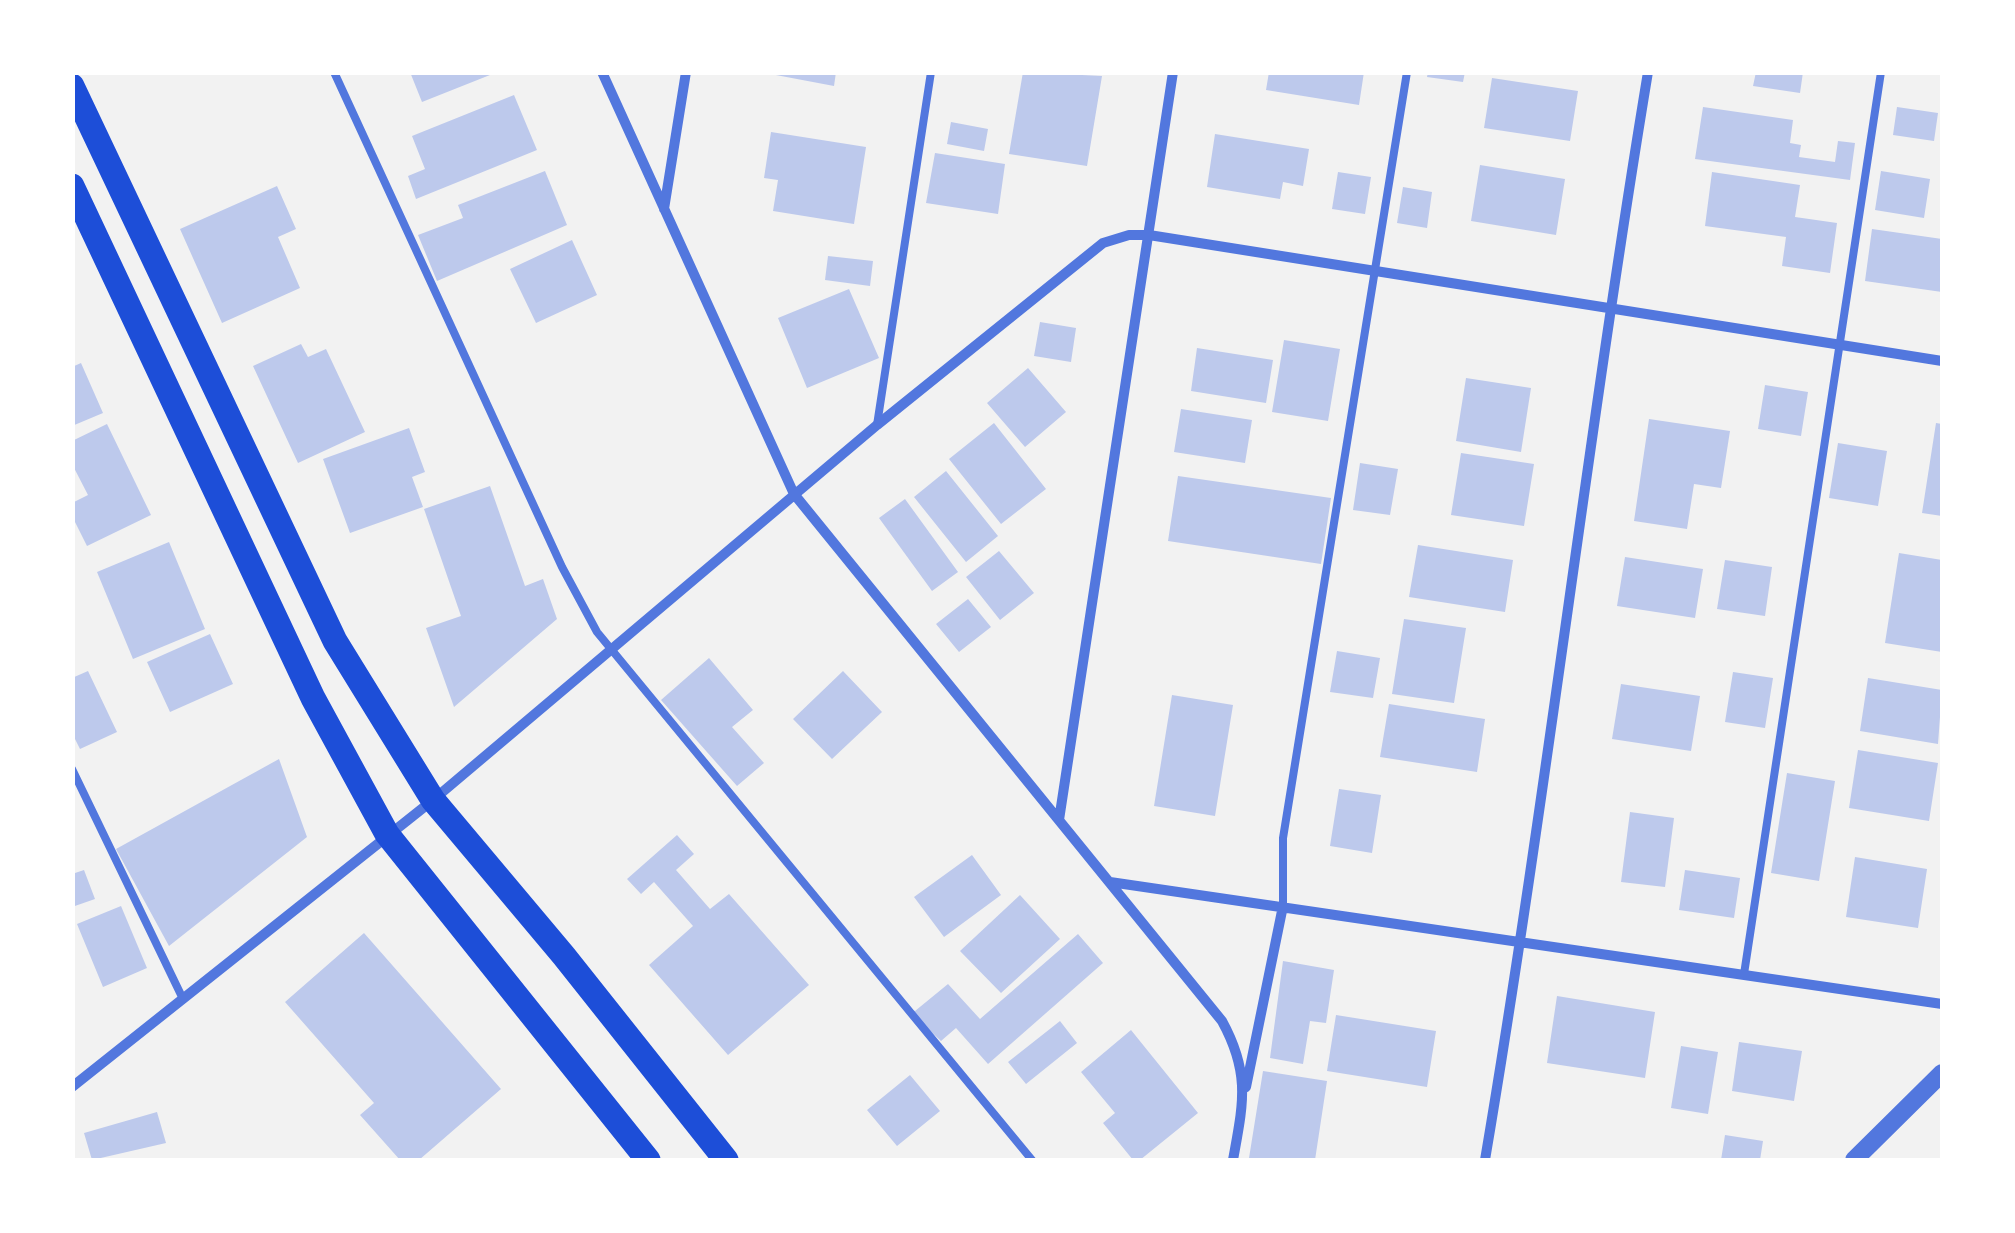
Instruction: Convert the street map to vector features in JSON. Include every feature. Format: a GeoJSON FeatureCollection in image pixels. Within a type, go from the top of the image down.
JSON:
{"type":"FeatureCollection","features":[{"type":"Feature","properties":{"kind":"main road"},"geometry":{"type":"LineString","coordinates":[[72,86],[335,641],[432,800],[564,956],[726,1160]]}},
{"type":"Feature","properties":{"kind":"main road"},"geometry":{"type":"LineString","coordinates":[[72,186],[322,718],[386,834],[648,1160]]}},
{"type":"Feature","properties":{"kind":"street"},"geometry":{"type":"LineString","coordinates":[[602,72],[794,494],[1222,1021],[1242,1065],[1245,1093]]}},
{"type":"Feature","properties":{"kind":"street"},"geometry":{"type":"LineString","coordinates":[[664,209],[686,72]]}},
{"type":"Feature","properties":{"kind":"street"},"geometry":{"type":"LineString","coordinates":[[1059,820],[1173,72]]}},
{"type":"Feature","properties":{"kind":"street"},"geometry":{"type":"LineString","coordinates":[[1485,1160],[1522,940],[1609,308],[1648,72]]}},
{"type":"Feature","properties":{"kind":"street"},"geometry":{"type":"LineString","coordinates":[[72,1087],[432,800],[877,425],[1103,243],[1130,235],[1148,235],[1942,361]]}},
{"type":"Feature","properties":{"kind":"street"},"geometry":{"type":"LineString","coordinates":[[1110,882],[1942,1004]]}},
{"type":"Feature","properties":{"kind":"street"},"geometry":{"type":"LineString","coordinates":[[1233,1160],[1283,906]]}},
{"type":"Feature","properties":{"kind":"street"},"geometry":{"type":"LineString","coordinates":[[1854,1160],[1942,1074]]}},
{"type":"Feature","properties":{"kind":"lane"},"geometry":{"type":"LineString","coordinates":[[334,72],[562,567],[610,648],[1032,1160]]}},
{"type":"Feature","properties":{"kind":"lane"},"geometry":{"type":"LineString","coordinates":[[877,425],[931,72]]}},
{"type":"Feature","properties":{"kind":"lane"},"geometry":{"type":"LineString","coordinates":[[1283,906],[1284,838],[1372,270],[1382,245],[1407,72]]}},
{"type":"Feature","properties":{"kind":"lane"},"geometry":{"type":"LineString","coordinates":[[1744,974],[1881,72]]}},
{"type":"Feature","properties":{"kind":"lane"},"geometry":{"type":"LineString","coordinates":[[72,768],[183,999]]}},
{"type":"Feature","properties":{"kind":"building"},"geometry":{"type":"Polygon","coordinates":[[[410,72],[495,72],[495,73],[422,102],[410,72]]]}},
{"type":"Feature","properties":{"kind":"building"},"geometry":{"type":"Polygon","coordinates":[[[760,72],[836,72],[834,86],[760,72]]]}},
{"type":"Feature","properties":{"kind":"building"},"geometry":{"type":"Polygon","coordinates":[[[1023,72],[1102,76],[1087,166],[1009,154],[1023,72]]]}},
{"type":"Feature","properties":{"kind":"building"},"geometry":{"type":"Polygon","coordinates":[[[1269,72],[1364,72],[1359,105],[1266,90],[1269,72]]]}},
{"type":"Feature","properties":{"kind":"building"},"geometry":{"type":"Polygon","coordinates":[[[1428,72],[1465,72],[1463,82],[1427,77],[1428,72]]]}},
{"type":"Feature","properties":{"kind":"building"},"geometry":{"type":"Polygon","coordinates":[[[1756,72],[1803,72],[1800,93],[1753,86],[1756,72]]]}},
{"type":"Feature","properties":{"kind":"building"},"geometry":{"type":"Polygon","coordinates":[[[1492,78],[1578,91],[1570,141],[1484,128],[1492,78]]]}},
{"type":"Feature","properties":{"kind":"building"},"geometry":{"type":"Polygon","coordinates":[[[514,95],[537,150],[416,199],[408,176],[425,169],[412,136],[514,95]]]}},
{"type":"Feature","properties":{"kind":"building"},"geometry":{"type":"Polygon","coordinates":[[[1703,107],[1793,120],[1790,143],[1801,145],[1799,157],[1835,162],[1838,141],[1855,143],[1850,180],[1695,159],[1703,107]]]}},
{"type":"Feature","properties":{"kind":"building"},"geometry":{"type":"Polygon","coordinates":[[[1897,107],[1938,113],[1934,141],[1893,135],[1897,107]]]}},
{"type":"Feature","properties":{"kind":"building"},"geometry":{"type":"Polygon","coordinates":[[[951,122],[988,129],[984,151],[947,144],[951,122]]]}},
{"type":"Feature","properties":{"kind":"building"},"geometry":{"type":"Polygon","coordinates":[[[771,132],[866,147],[854,224],[773,211],[778,180],[764,178],[771,132]]]}},
{"type":"Feature","properties":{"kind":"building"},"geometry":{"type":"Polygon","coordinates":[[[1215,134],[1309,149],[1303,186],[1283,182],[1280,199],[1207,187],[1215,134]]]}},
{"type":"Feature","properties":{"kind":"building"},"geometry":{"type":"Polygon","coordinates":[[[935,153],[1005,164],[998,214],[926,203],[935,153]]]}},
{"type":"Feature","properties":{"kind":"building"},"geometry":{"type":"Polygon","coordinates":[[[1480,165],[1565,179],[1556,235],[1471,221],[1480,165]]]}},
{"type":"Feature","properties":{"kind":"building"},"geometry":{"type":"Polygon","coordinates":[[[545,171],[567,225],[437,281],[418,235],[463,218],[458,205],[545,171]]]}},
{"type":"Feature","properties":{"kind":"building"},"geometry":{"type":"Polygon","coordinates":[[[1881,171],[1930,179],[1924,218],[1875,210],[1881,171]]]}},
{"type":"Feature","properties":{"kind":"building"},"geometry":{"type":"Polygon","coordinates":[[[1338,172],[1371,177],[1365,214],[1332,209],[1338,172]]]}},
{"type":"Feature","properties":{"kind":"building"},"geometry":{"type":"Polygon","coordinates":[[[1712,172],[1800,185],[1795,217],[1837,223],[1830,273],[1782,266],[1786,237],[1705,226],[1712,172]]]}},
{"type":"Feature","properties":{"kind":"building"},"geometry":{"type":"Polygon","coordinates":[[[277,186],[296,229],[278,237],[300,288],[222,323],[180,229],[277,186]]]}},
{"type":"Feature","properties":{"kind":"building"},"geometry":{"type":"Polygon","coordinates":[[[1403,187],[1432,192],[1427,228],[1397,223],[1403,187]]]}},
{"type":"Feature","properties":{"kind":"building"},"geometry":{"type":"Polygon","coordinates":[[[1872,229],[1942,239],[1942,292],[1865,281],[1872,229]]]}},
{"type":"Feature","properties":{"kind":"building"},"geometry":{"type":"Polygon","coordinates":[[[572,240],[597,295],[536,323],[510,269],[572,240]]]}},
{"type":"Feature","properties":{"kind":"building"},"geometry":{"type":"Polygon","coordinates":[[[828,256],[873,261],[870,286],[825,280],[828,256]]]}},
{"type":"Feature","properties":{"kind":"building"},"geometry":{"type":"Polygon","coordinates":[[[849,289],[879,358],[807,388],[778,318],[849,289]]]}},
{"type":"Feature","properties":{"kind":"building"},"geometry":{"type":"Polygon","coordinates":[[[1040,322],[1076,328],[1071,362],[1034,356],[1040,322]]]}},
{"type":"Feature","properties":{"kind":"building"},"geometry":{"type":"Polygon","coordinates":[[[1284,340],[1340,349],[1328,421],[1272,412],[1284,340]]]}},
{"type":"Feature","properties":{"kind":"building"},"geometry":{"type":"Polygon","coordinates":[[[301,344],[308,357],[326,349],[365,432],[298,463],[253,366],[301,344]]]}},
{"type":"Feature","properties":{"kind":"building"},"geometry":{"type":"Polygon","coordinates":[[[1197,348],[1273,360],[1266,403],[1191,391],[1197,348]]]}},
{"type":"Feature","properties":{"kind":"building"},"geometry":{"type":"Polygon","coordinates":[[[81,363],[103,413],[72,426],[72,367],[81,363]]]}},
{"type":"Feature","properties":{"kind":"building"},"geometry":{"type":"Polygon","coordinates":[[[1028,368],[1066,412],[1025,447],[987,403],[1028,368]]]}},
{"type":"Feature","properties":{"kind":"building"},"geometry":{"type":"Polygon","coordinates":[[[1466,378],[1531,388],[1521,452],[1456,441],[1466,378]]]}},
{"type":"Feature","properties":{"kind":"building"},"geometry":{"type":"Polygon","coordinates":[[[1765,385],[1808,392],[1801,436],[1758,429],[1765,385]]]}},
{"type":"Feature","properties":{"kind":"building"},"geometry":{"type":"Polygon","coordinates":[[[1181,409],[1252,420],[1245,463],[1174,452],[1181,409]]]}},
{"type":"Feature","properties":{"kind":"building"},"geometry":{"type":"Polygon","coordinates":[[[1649,419],[1730,431],[1721,488],[1694,484],[1687,529],[1634,521],[1649,419]]]}},
{"type":"Feature","properties":{"kind":"building"},"geometry":{"type":"Polygon","coordinates":[[[994,423],[1046,489],[1001,524],[949,459],[994,423]]]}},
{"type":"Feature","properties":{"kind":"building"},"geometry":{"type":"Polygon","coordinates":[[[1936,423],[1942,424],[1942,516],[1922,513],[1936,423]]]}},
{"type":"Feature","properties":{"kind":"building"},"geometry":{"type":"Polygon","coordinates":[[[107,424],[151,515],[87,546],[72,516],[72,503],[88,495],[72,464],[72,441],[107,424]]]}},
{"type":"Feature","properties":{"kind":"building"},"geometry":{"type":"Polygon","coordinates":[[[409,428],[425,472],[412,477],[423,507],[350,533],[323,459],[409,428]]]}},
{"type":"Feature","properties":{"kind":"building"},"geometry":{"type":"Polygon","coordinates":[[[1838,443],[1887,451],[1878,506],[1829,498],[1838,443]]]}},
{"type":"Feature","properties":{"kind":"building"},"geometry":{"type":"Polygon","coordinates":[[[1461,453],[1534,464],[1524,526],[1451,515],[1461,453]]]}},
{"type":"Feature","properties":{"kind":"building"},"geometry":{"type":"Polygon","coordinates":[[[1360,463],[1398,469],[1390,515],[1353,510],[1360,463]]]}},
{"type":"Feature","properties":{"kind":"building"},"geometry":{"type":"Polygon","coordinates":[[[946,471],[998,536],[966,562],[914,497],[946,471]]]}},
{"type":"Feature","properties":{"kind":"building"},"geometry":{"type":"Polygon","coordinates":[[[1178,476],[1331,498],[1321,564],[1168,541],[1178,476]]]}},
{"type":"Feature","properties":{"kind":"building"},"geometry":{"type":"Polygon","coordinates":[[[490,486],[525,586],[543,579],[557,619],[454,707],[426,628],[461,616],[424,509],[490,486]]]}},
{"type":"Feature","properties":{"kind":"building"},"geometry":{"type":"Polygon","coordinates":[[[905,499],[958,572],[932,591],[879,518],[905,499]]]}},
{"type":"Feature","properties":{"kind":"building"},"geometry":{"type":"Polygon","coordinates":[[[169,542],[205,629],[133,659],[97,572],[169,542]]]}},
{"type":"Feature","properties":{"kind":"building"},"geometry":{"type":"Polygon","coordinates":[[[1418,545],[1513,560],[1505,612],[1409,597],[1418,545]]]}},
{"type":"Feature","properties":{"kind":"building"},"geometry":{"type":"Polygon","coordinates":[[[999,551],[1034,593],[1000,620],[966,577],[999,551]]]}},
{"type":"Feature","properties":{"kind":"building"},"geometry":{"type":"Polygon","coordinates":[[[1899,553],[1942,560],[1942,652],[1885,643],[1899,553]]]}},
{"type":"Feature","properties":{"kind":"building"},"geometry":{"type":"Polygon","coordinates":[[[1625,557],[1703,569],[1695,618],[1617,606],[1625,557]]]}},
{"type":"Feature","properties":{"kind":"building"},"geometry":{"type":"Polygon","coordinates":[[[1725,560],[1772,567],[1765,616],[1717,609],[1725,560]]]}},
{"type":"Feature","properties":{"kind":"building"},"geometry":{"type":"Polygon","coordinates":[[[968,599],[991,627],[959,652],[936,624],[968,599]]]}},
{"type":"Feature","properties":{"kind":"building"},"geometry":{"type":"Polygon","coordinates":[[[1404,619],[1466,628],[1454,703],[1392,694],[1404,619]]]}},
{"type":"Feature","properties":{"kind":"building"},"geometry":{"type":"Polygon","coordinates":[[[210,634],[233,684],[170,712],[147,662],[210,634]]]}},
{"type":"Feature","properties":{"kind":"building"},"geometry":{"type":"Polygon","coordinates":[[[1337,651],[1380,658],[1373,698],[1330,692],[1337,651]]]}},
{"type":"Feature","properties":{"kind":"building"},"geometry":{"type":"Polygon","coordinates":[[[709,658],[753,710],[732,727],[764,763],[737,786],[661,700],[709,658]]]}},
{"type":"Feature","properties":{"kind":"building"},"geometry":{"type":"Polygon","coordinates":[[[88,671],[117,732],[80,749],[72,733],[72,678],[88,671]]]}},
{"type":"Feature","properties":{"kind":"building"},"geometry":{"type":"Polygon","coordinates":[[[843,671],[882,712],[832,759],[793,719],[843,671]]]}},
{"type":"Feature","properties":{"kind":"building"},"geometry":{"type":"Polygon","coordinates":[[[1733,672],[1773,678],[1765,728],[1725,722],[1733,672]]]}},
{"type":"Feature","properties":{"kind":"building"},"geometry":{"type":"Polygon","coordinates":[[[1868,678],[1942,690],[1938,744],[1860,731],[1868,678]]]}},
{"type":"Feature","properties":{"kind":"building"},"geometry":{"type":"Polygon","coordinates":[[[1621,684],[1700,696],[1691,751],[1612,739],[1621,684]]]}},
{"type":"Feature","properties":{"kind":"building"},"geometry":{"type":"Polygon","coordinates":[[[1172,695],[1233,705],[1215,816],[1154,806],[1172,695]]]}},
{"type":"Feature","properties":{"kind":"building"},"geometry":{"type":"Polygon","coordinates":[[[1389,704],[1485,719],[1477,772],[1380,757],[1389,704]]]}},
{"type":"Feature","properties":{"kind":"building"},"geometry":{"type":"Polygon","coordinates":[[[1858,750],[1938,763],[1929,821],[1849,808],[1858,750]]]}},
{"type":"Feature","properties":{"kind":"building"},"geometry":{"type":"Polygon","coordinates":[[[279,759],[307,837],[169,946],[116,849],[279,759]]]}},
{"type":"Feature","properties":{"kind":"building"},"geometry":{"type":"Polygon","coordinates":[[[1787,773],[1835,781],[1819,881],[1771,873],[1787,773]]]}},
{"type":"Feature","properties":{"kind":"building"},"geometry":{"type":"Polygon","coordinates":[[[1339,789],[1381,795],[1372,853],[1330,846],[1339,789]]]}},
{"type":"Feature","properties":{"kind":"building"},"geometry":{"type":"Polygon","coordinates":[[[1630,812],[1674,818],[1665,887],[1621,882],[1630,812]]]}},
{"type":"Feature","properties":{"kind":"building"},"geometry":{"type":"Polygon","coordinates":[[[677,835],[694,854],[676,870],[710,909],[729,894],[809,985],[728,1055],[649,965],[693,926],[654,882],[641,894],[627,879],[677,835]]]}},
{"type":"Feature","properties":{"kind":"building"},"geometry":{"type":"Polygon","coordinates":[[[972,855],[1001,895],[944,937],[914,897],[972,855]]]}},
{"type":"Feature","properties":{"kind":"building"},"geometry":{"type":"Polygon","coordinates":[[[1855,857],[1927,869],[1918,928],[1846,917],[1855,857]]]}},
{"type":"Feature","properties":{"kind":"building"},"geometry":{"type":"Polygon","coordinates":[[[84,870],[95,899],[72,907],[72,874],[84,870]]]}},
{"type":"Feature","properties":{"kind":"building"},"geometry":{"type":"Polygon","coordinates":[[[1685,870],[1740,878],[1734,918],[1679,910],[1685,870]]]}},
{"type":"Feature","properties":{"kind":"building"},"geometry":{"type":"Polygon","coordinates":[[[1020,895],[1060,939],[1001,993],[960,951],[1020,895]]]}},
{"type":"Feature","properties":{"kind":"building"},"geometry":{"type":"Polygon","coordinates":[[[121,906],[147,968],[103,987],[77,924],[121,906]]]}},
{"type":"Feature","properties":{"kind":"building"},"geometry":{"type":"Polygon","coordinates":[[[364,933],[501,1089],[419,1160],[400,1160],[360,1115],[374,1103],[285,1002],[364,933]]]}},
{"type":"Feature","properties":{"kind":"building"},"geometry":{"type":"Polygon","coordinates":[[[1078,934],[1103,963],[988,1064],[956,1028],[941,1041],[904,1006],[915,1011],[948,984],[980,1019],[1078,934]]]}},
{"type":"Feature","properties":{"kind":"building"},"geometry":{"type":"Polygon","coordinates":[[[1283,961],[1334,970],[1326,1023],[1310,1021],[1303,1064],[1270,1058],[1283,961]]]}},
{"type":"Feature","properties":{"kind":"building"},"geometry":{"type":"Polygon","coordinates":[[[1557,996],[1655,1012],[1645,1078],[1547,1063],[1557,996]]]}},
{"type":"Feature","properties":{"kind":"building"},"geometry":{"type":"Polygon","coordinates":[[[1336,1015],[1436,1031],[1427,1087],[1327,1071],[1336,1015]]]}},
{"type":"Feature","properties":{"kind":"building"},"geometry":{"type":"Polygon","coordinates":[[[1060,1021],[1077,1043],[1026,1084],[1008,1062],[1060,1021]]]}},
{"type":"Feature","properties":{"kind":"building"},"geometry":{"type":"Polygon","coordinates":[[[1131,1030],[1198,1113],[1140,1160],[1133,1160],[1103,1123],[1115,1113],[1081,1072],[1131,1030]]]}},
{"type":"Feature","properties":{"kind":"building"},"geometry":{"type":"Polygon","coordinates":[[[1739,1042],[1802,1051],[1794,1101],[1732,1091],[1739,1042]]]}},
{"type":"Feature","properties":{"kind":"building"},"geometry":{"type":"Polygon","coordinates":[[[1681,1046],[1718,1052],[1708,1114],[1671,1108],[1681,1046]]]}},
{"type":"Feature","properties":{"kind":"building"},"geometry":{"type":"Polygon","coordinates":[[[1263,1071],[1327,1081],[1315,1160],[1249,1158],[1263,1071]]]}},
{"type":"Feature","properties":{"kind":"building"},"geometry":{"type":"Polygon","coordinates":[[[910,1075],[940,1111],[897,1146],[867,1110],[910,1075]]]}},
{"type":"Feature","properties":{"kind":"building"},"geometry":{"type":"Polygon","coordinates":[[[157,1112],[166,1143],[92,1160],[84,1133],[157,1112]]]}},
{"type":"Feature","properties":{"kind":"building"},"geometry":{"type":"Polygon","coordinates":[[[1725,1135],[1763,1141],[1760,1160],[1721,1160],[1725,1135]]]}}]}
